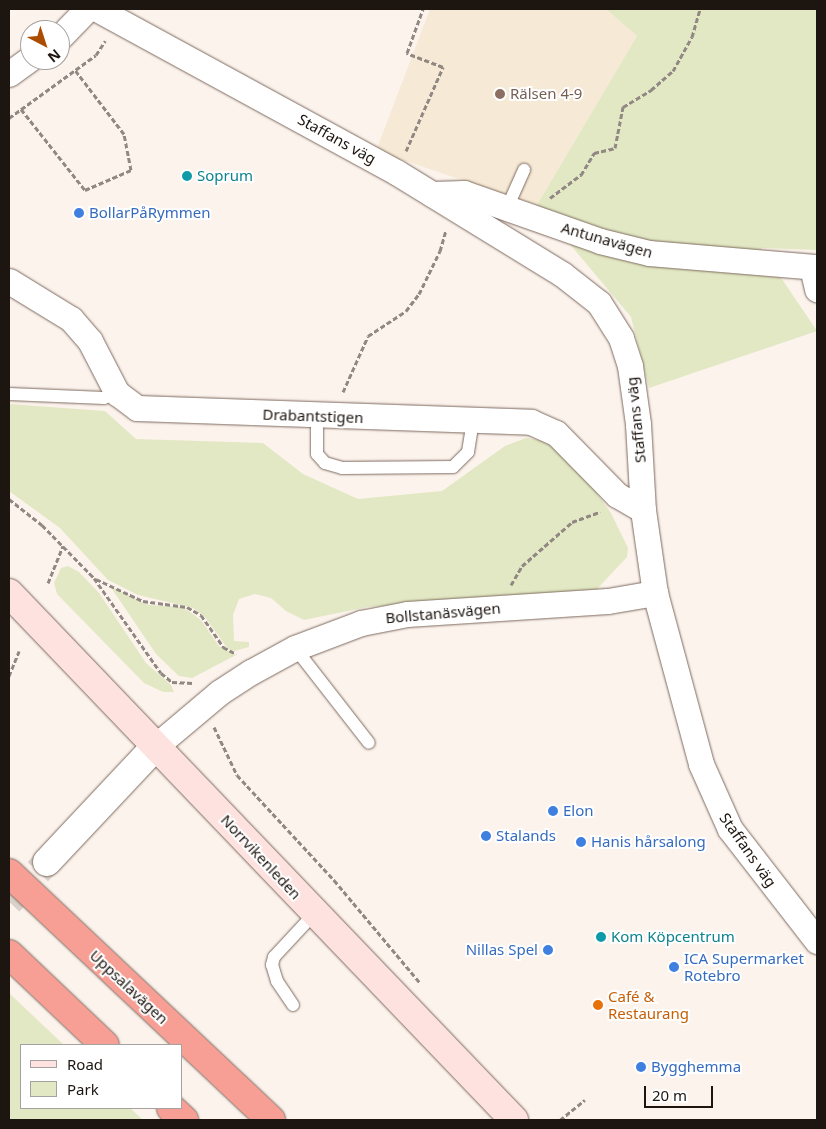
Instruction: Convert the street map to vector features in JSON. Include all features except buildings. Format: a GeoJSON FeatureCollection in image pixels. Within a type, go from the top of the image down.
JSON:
{"type":"FeatureCollection","features":[{"type":"Feature","properties":{"kind":"highway","name":"Uppsalavägen"},"geometry":{"type":"LineString","coordinates":[[9,873],[271,1120]]}},
{"type":"Feature","properties":{"kind":"highway"},"geometry":{"type":"LineString","coordinates":[[9,954],[104,1044]]}},
{"type":"Feature","properties":{"kind":"highway"},"geometry":{"type":"LineString","coordinates":[[172,1109],[184,1120]]}},
{"type":"Feature","properties":{"kind":"main road","name":"Norrvikenleden"},"geometry":{"type":"LineString","coordinates":[[9,593],[157,745],[314,914],[514,1120]]}},
{"type":"Feature","properties":{"kind":"street"},"geometry":{"type":"LineString","coordinates":[[70,27],[87,9]]}},
{"type":"Feature","properties":{"kind":"street","name":"Staffans väg"},"geometry":{"type":"LineString","coordinates":[[108,14],[396,172],[583,288],[612,319],[621,338],[635,392],[643,510],[655,593],[701,764],[714,800],[735,837],[817,941]]}},
{"type":"Feature","properties":{"kind":"street"},"geometry":{"type":"LineString","coordinates":[[9,74],[20,66]]}},
{"type":"Feature","properties":{"kind":"street","name":"Antunavägen"},"geometry":{"type":"LineString","coordinates":[[432,194],[464,193],[511,200],[600,241],[649,253],[816,274]]}},
{"type":"Feature","properties":{"kind":"street","name":"Drabantstigen"},"geometry":{"type":"LineString","coordinates":[[9,280],[71,319],[90,341],[117,392],[130,405],[145,409],[326,416],[473,421],[511,419],[544,426],[568,443],[617,495],[643,510]]}},
{"type":"Feature","properties":{"kind":"street","name":"Bollstanäsvägen"},"geometry":{"type":"LineString","coordinates":[[47,862],[157,745],[201,708],[251,672],[295,648],[335,631],[383,618],[608,601],[655,593]]}},
{"type":"Feature","properties":{"kind":"lane"},"geometry":{"type":"LineString","coordinates":[[511,200],[524,170]]}},
{"type":"Feature","properties":{"kind":"lane"},"geometry":{"type":"LineString","coordinates":[[9,394],[104,398],[117,392]]}},
{"type":"Feature","properties":{"kind":"lane"},"geometry":{"type":"LineString","coordinates":[[326,416],[317,454],[325,463],[342,468],[453,467],[468,452],[473,421]]}},
{"type":"Feature","properties":{"kind":"lane"},"geometry":{"type":"LineString","coordinates":[[295,648],[369,743]]}},
{"type":"Feature","properties":{"kind":"lane"},"geometry":{"type":"LineString","coordinates":[[293,1005],[277,981],[272,965],[274,958],[314,914]]}},
{"type":"Feature","properties":{"kind":"path"},"geometry":{"type":"LineString","coordinates":[[396,172],[443,67],[407,53],[422,9]]}},
{"type":"Feature","properties":{"kind":"path"},"geometry":{"type":"LineString","coordinates":[[511,200],[547,200],[581,175],[594,153],[614,148],[623,107],[651,90],[673,71],[692,37],[700,9]]}},
{"type":"Feature","properties":{"kind":"path"},"geometry":{"type":"LineString","coordinates":[[9,118],[96,56],[108,14]]}},
{"type":"Feature","properties":{"kind":"path"},"geometry":{"type":"LineString","coordinates":[[21,109],[85,190],[131,170],[124,134],[75,70]]}},
{"type":"Feature","properties":{"kind":"path"},"geometry":{"type":"LineString","coordinates":[[326,416],[368,336],[406,311],[419,294],[456,210]]}},
{"type":"Feature","properties":{"kind":"path"},"geometry":{"type":"LineString","coordinates":[[9,499],[63,546],[94,578],[160,673],[172,682],[186,685],[201,681]]}},
{"type":"Feature","properties":{"kind":"path"},"geometry":{"type":"LineString","coordinates":[[510,591],[514,576],[522,566],[572,522],[594,512],[603,512]]}},
{"type":"Feature","properties":{"kind":"path"},"geometry":{"type":"LineString","coordinates":[[48,583],[63,546]]}},
{"type":"Feature","properties":{"kind":"path"},"geometry":{"type":"LineString","coordinates":[[94,578],[143,601],[187,607],[201,615],[229,652],[245,658]]}},
{"type":"Feature","properties":{"kind":"path"},"geometry":{"type":"LineString","coordinates":[[9,676],[19,651]]}},
{"type":"Feature","properties":{"kind":"path"},"geometry":{"type":"LineString","coordinates":[[186,685],[201,708],[237,775],[334,880],[426,989]]}},
{"type":"Feature","properties":{"kind":"path"},"geometry":{"type":"LineString","coordinates":[[560,1120],[586,1100]]}},
{"type":"Feature","properties":{"kind":"shaded area","name":"Rälsen 4-9"},"geometry":{"type":"Polygon","coordinates":[[[430,9],[606,9],[637,36],[537,205],[376,151],[430,9]]]}},
{"type":"Feature","properties":{"kind":"green space"},"geometry":{"type":"Polygon","coordinates":[[[606,9],[817,9],[817,250],[761,248],[817,331],[649,388],[631,317],[537,205],[637,36],[606,9]]]}},
{"type":"Feature","properties":{"kind":"green space"},"geometry":{"type":"Polygon","coordinates":[[[9,404],[105,411],[136,439],[263,443],[303,474],[358,499],[442,491],[505,446],[526,438],[551,442],[580,470],[611,513],[628,548],[627,557],[595,591],[367,607],[304,620],[286,611],[271,598],[255,594],[239,599],[233,615],[234,641],[249,642],[249,647],[234,651],[228,649],[205,617],[193,608],[138,595],[108,580],[60,528],[9,491],[9,404]]]}},
{"type":"Feature","properties":{"kind":"green space"},"geometry":{"type":"Polygon","coordinates":[[[68,566],[79,572],[99,593],[146,663],[171,685],[174,692],[163,692],[144,683],[57,594],[54,583],[61,568],[68,566]]]}},
{"type":"Feature","properties":{"kind":"green space"},"geometry":{"type":"Polygon","coordinates":[[[110,586],[149,605],[181,607],[201,620],[219,646],[236,655],[192,678],[179,676],[156,654],[110,586]]]}},
{"type":"Feature","properties":{"kind":"green space"},"geometry":{"type":"Polygon","coordinates":[[[9,993],[63,1044],[20,1044],[20,1109],[131,1109],[143,1120],[9,1120],[9,993]]]}},
{"type":"Feature","properties":{"kind":"tunnel"},"geometry":{"type":"LineString","coordinates":[[9,902],[47,862]]}},
{"type":"Feature","properties":{"kind":"place","name":"Rälsen 4-9"},"geometry":{"type":"Point","coordinates":[500,94]}},
{"type":"Feature","properties":{"kind":"place","name":"Soprum"},"geometry":{"type":"Point","coordinates":[187,176]}},
{"type":"Feature","properties":{"kind":"place","name":"BollarPåRymmen"},"geometry":{"type":"Point","coordinates":[79,213]}},
{"type":"Feature","properties":{"kind":"place","name":"Elon"},"geometry":{"type":"Point","coordinates":[553,811]}},
{"type":"Feature","properties":{"kind":"place","name":"Stalands"},"geometry":{"type":"Point","coordinates":[486,836]}},
{"type":"Feature","properties":{"kind":"place","name":"Hanis hårsalong"},"geometry":{"type":"Point","coordinates":[581,842]}},
{"type":"Feature","properties":{"kind":"place","name":"Kom Köpcentrum"},"geometry":{"type":"Point","coordinates":[601,937]}},
{"type":"Feature","properties":{"kind":"place","name":"Nillas Spel"},"geometry":{"type":"Point","coordinates":[548,950]}},
{"type":"Feature","properties":{"kind":"place","name":"ICA Supermarket Rotebro"},"geometry":{"type":"Point","coordinates":[674,967]}},
{"type":"Feature","properties":{"kind":"place","name":"Café & Restaurang"},"geometry":{"type":"Point","coordinates":[598,1005]}},
{"type":"Feature","properties":{"kind":"place","name":"Bygghemma"},"geometry":{"type":"Point","coordinates":[641,1067]}}]}
